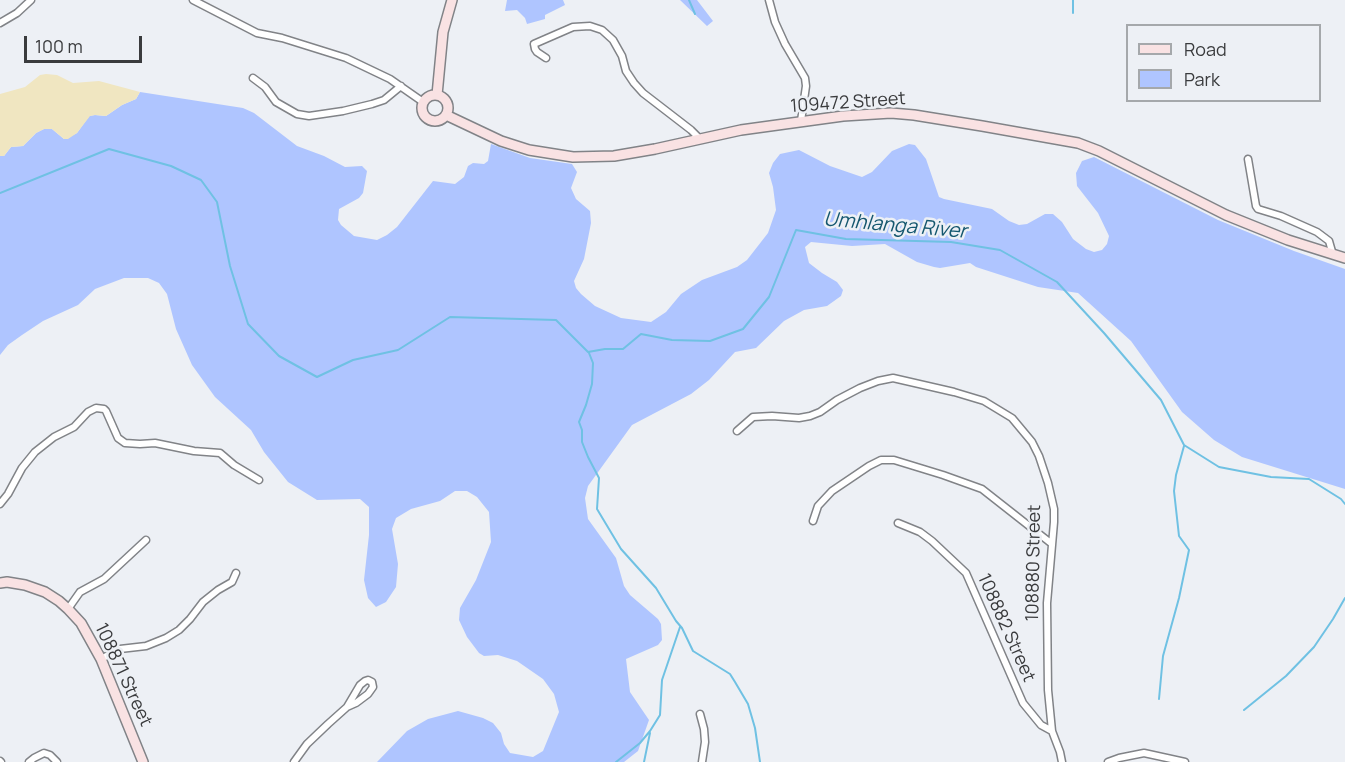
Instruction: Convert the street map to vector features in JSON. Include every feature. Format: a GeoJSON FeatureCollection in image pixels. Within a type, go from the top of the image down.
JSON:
{"type":"FeatureCollection","features":[{"type":"Feature","properties":{"kind":"street"},"geometry":{"type":"LineString","coordinates":[[0,23],[17,13],[32,0]]}},
{"type":"Feature","properties":{"kind":"street"},"geometry":{"type":"LineString","coordinates":[[193,0],[257,33],[282,38],[346,58],[390,79],[423,102]]}},
{"type":"Feature","properties":{"kind":"street"},"geometry":{"type":"LineString","coordinates":[[437,95],[443,32],[452,0]]}},
{"type":"Feature","properties":{"kind":"street"},"geometry":{"type":"LineString","coordinates":[[769,0],[775,22],[785,44],[805,78],[801,121]]}},
{"type":"Feature","properties":{"kind":"street"},"geometry":{"type":"LineString","coordinates":[[546,58],[534,49],[534,44],[573,27],[602,30],[613,40],[622,56],[626,71],[634,83],[700,139]]}},
{"type":"Feature","properties":{"kind":"street"},"geometry":{"type":"LineString","coordinates":[[253,78],[266,87],[276,102],[297,114],[309,116],[372,104],[384,99],[401,86]]}},
{"type":"Feature","properties":{"kind":"street"},"geometry":{"type":"LineString","coordinates":[[437,95],[447,104],[446,115],[437,121],[430,120],[422,112],[423,102],[429,96],[437,95]]}},
{"type":"Feature","properties":{"kind":"street","name":"109472 Street"},"geometry":{"type":"LineString","coordinates":[[446,115],[501,141],[529,150],[573,157],[614,156],[741,130],[801,121],[868,115],[914,115],[1077,143],[1099,151],[1226,215],[1288,240],[1345,258]]}},
{"type":"Feature","properties":{"kind":"street"},"geometry":{"type":"LineString","coordinates":[[1248,159],[1258,209],[1317,231],[1329,241],[1333,255]]}},
{"type":"Feature","properties":{"kind":"street","name":"108880 Street"},"geometry":{"type":"LineString","coordinates":[[737,431],[753,417],[799,418],[810,416],[860,388],[893,378],[984,401],[1012,418],[1036,449],[1054,509],[1047,603],[1048,690],[1052,731],[1062,762]]}},
{"type":"Feature","properties":{"kind":"street"},"geometry":{"type":"LineString","coordinates":[[0,504],[34,452],[54,437],[75,427],[88,412],[96,408],[106,411],[118,438],[125,443],[155,443],[194,451],[220,453],[234,465],[259,480]]}},
{"type":"Feature","properties":{"kind":"street"},"geometry":{"type":"LineString","coordinates":[[813,521],[818,506],[832,491],[881,460],[894,460],[982,489],[1052,544]]}},
{"type":"Feature","properties":{"kind":"street","name":"108882 Street"},"geometry":{"type":"LineString","coordinates":[[898,523],[920,532],[966,573],[1023,703],[1041,725],[1052,731]]}},
{"type":"Feature","properties":{"kind":"street"},"geometry":{"type":"LineString","coordinates":[[68,609],[80,592],[104,579],[146,540]]}},
{"type":"Feature","properties":{"kind":"street"},"geometry":{"type":"LineString","coordinates":[[101,659],[120,650],[146,646],[179,630],[190,620],[203,602],[231,582],[236,573]]}},
{"type":"Feature","properties":{"kind":"street","name":"108871 Street"},"geometry":{"type":"LineString","coordinates":[[0,584],[7,582],[25,585],[45,592],[68,609],[81,623],[101,659],[143,762]]}},
{"type":"Feature","properties":{"kind":"street"},"geometry":{"type":"LineString","coordinates":[[294,762],[307,744],[347,707],[360,685],[368,680],[372,682],[373,687],[368,694],[347,707]]}},
{"type":"Feature","properties":{"kind":"street"},"geometry":{"type":"LineString","coordinates":[[700,714],[705,742],[702,762]]}},
{"type":"Feature","properties":{"kind":"street"},"geometry":{"type":"LineString","coordinates":[[30,762],[44,753],[57,762]]}},
{"type":"Feature","properties":{"kind":"street"},"geometry":{"type":"LineString","coordinates":[[1108,762],[1144,753],[1185,762]]}},
{"type":"Feature","properties":{"kind":"green space"},"geometry":{"type":"Polygon","coordinates":[[[507,0],[563,0],[565,5],[545,15],[545,19],[527,24],[525,18],[517,10],[505,11],[507,0]]]}},
{"type":"Feature","properties":{"kind":"green space"},"geometry":{"type":"Polygon","coordinates":[[[680,0],[697,0],[713,21],[707,26],[680,0]]]}},
{"type":"Feature","properties":{"kind":"green space"},"geometry":{"type":"Polygon","coordinates":[[[140,92],[243,108],[254,113],[297,146],[345,167],[362,166],[367,171],[363,193],[359,198],[339,209],[338,220],[354,236],[377,240],[397,227],[433,181],[455,184],[464,177],[468,166],[473,163],[484,164],[488,161],[491,144],[530,158],[572,164],[577,172],[571,188],[576,199],[590,211],[591,223],[584,259],[574,281],[576,288],[595,306],[621,318],[651,322],[666,312],[681,294],[702,280],[737,267],[747,260],[768,233],[776,210],[769,173],[780,154],[799,150],[830,166],[862,177],[872,172],[892,151],[909,144],[915,145],[926,159],[939,197],[992,209],[1019,225],[1027,224],[1045,214],[1053,214],[1062,222],[1073,239],[1094,252],[1102,250],[1109,236],[1098,213],[1077,186],[1076,173],[1082,161],[1094,157],[1218,220],[1345,269],[1345,489],[1242,457],[1214,440],[1182,412],[1131,341],[1078,293],[1038,287],[970,263],[934,267],[917,262],[885,244],[852,246],[811,242],[805,247],[809,263],[837,282],[843,290],[841,296],[827,306],[804,310],[784,321],[756,348],[735,352],[709,380],[691,394],[632,425],[588,486],[585,498],[588,519],[616,558],[624,586],[630,595],[661,624],[662,640],[658,645],[626,659],[630,692],[649,720],[638,751],[624,762],[377,762],[407,731],[428,719],[458,711],[493,723],[501,733],[510,753],[533,757],[543,751],[559,712],[554,694],[543,679],[517,661],[498,655],[484,656],[479,653],[467,637],[459,620],[460,608],[476,580],[491,542],[489,512],[477,497],[467,491],[455,491],[440,501],[411,509],[396,518],[392,529],[398,564],[396,587],[386,602],[376,607],[368,598],[364,580],[369,535],[369,507],[360,499],[317,500],[288,482],[264,452],[251,430],[215,397],[192,365],[176,329],[167,294],[159,283],[148,278],[124,278],[95,289],[78,305],[43,321],[22,335],[8,345],[0,355],[0,156],[4,156],[11,147],[23,146],[36,133],[44,129],[52,129],[64,139],[77,133],[89,116],[106,116],[136,99],[140,92]]]}},
{"type":"Feature","properties":{"kind":"sand"},"geometry":{"type":"Polygon","coordinates":[[[40,75],[57,75],[73,83],[99,81],[140,92],[136,99],[106,116],[90,116],[77,133],[68,139],[64,139],[52,129],[44,129],[36,133],[23,146],[11,147],[4,156],[0,156],[0,94],[25,87],[40,75]]]}},
{"type":"Feature","properties":{"kind":"waterway"},"geometry":{"type":"LineString","coordinates":[[689,0],[695,14]]}},
{"type":"Feature","properties":{"kind":"waterway"},"geometry":{"type":"LineString","coordinates":[[1073,0],[1073,13]]}},
{"type":"Feature","properties":{"kind":"waterway","name":"Umhlanga River"},"geometry":{"type":"LineString","coordinates":[[0,193],[109,149],[171,166],[201,180],[217,202],[230,266],[248,324],[279,356],[317,377],[353,360],[398,350],[450,317],[556,320],[588,352],[623,349],[641,334],[672,340],[710,341],[743,329],[769,297],[796,230],[846,239],[951,242],[1000,250],[1057,282],[1161,400],[1184,445],[1219,467],[1271,477],[1309,479],[1341,499],[1345,504]]}},
{"type":"Feature","properties":{"kind":"waterway"},"geometry":{"type":"LineString","coordinates":[[589,353],[593,363],[592,384],[579,422],[582,442],[599,478],[597,509],[621,549],[656,588],[682,628],[693,651],[730,674],[748,704],[755,728],[760,762]]}},
{"type":"Feature","properties":{"kind":"waterway"},"geometry":{"type":"LineString","coordinates":[[1159,699],[1163,656],[1189,550],[1179,536],[1174,491],[1184,446]]}},
{"type":"Feature","properties":{"kind":"waterway"},"geometry":{"type":"LineString","coordinates":[[1244,710],[1286,676],[1314,647],[1345,598]]}},
{"type":"Feature","properties":{"kind":"waterway"},"geometry":{"type":"LineString","coordinates":[[616,762],[640,743],[660,715],[662,680],[680,627]]}},
{"type":"Feature","properties":{"kind":"waterway"},"geometry":{"type":"LineString","coordinates":[[644,762],[650,733]]}}]}
